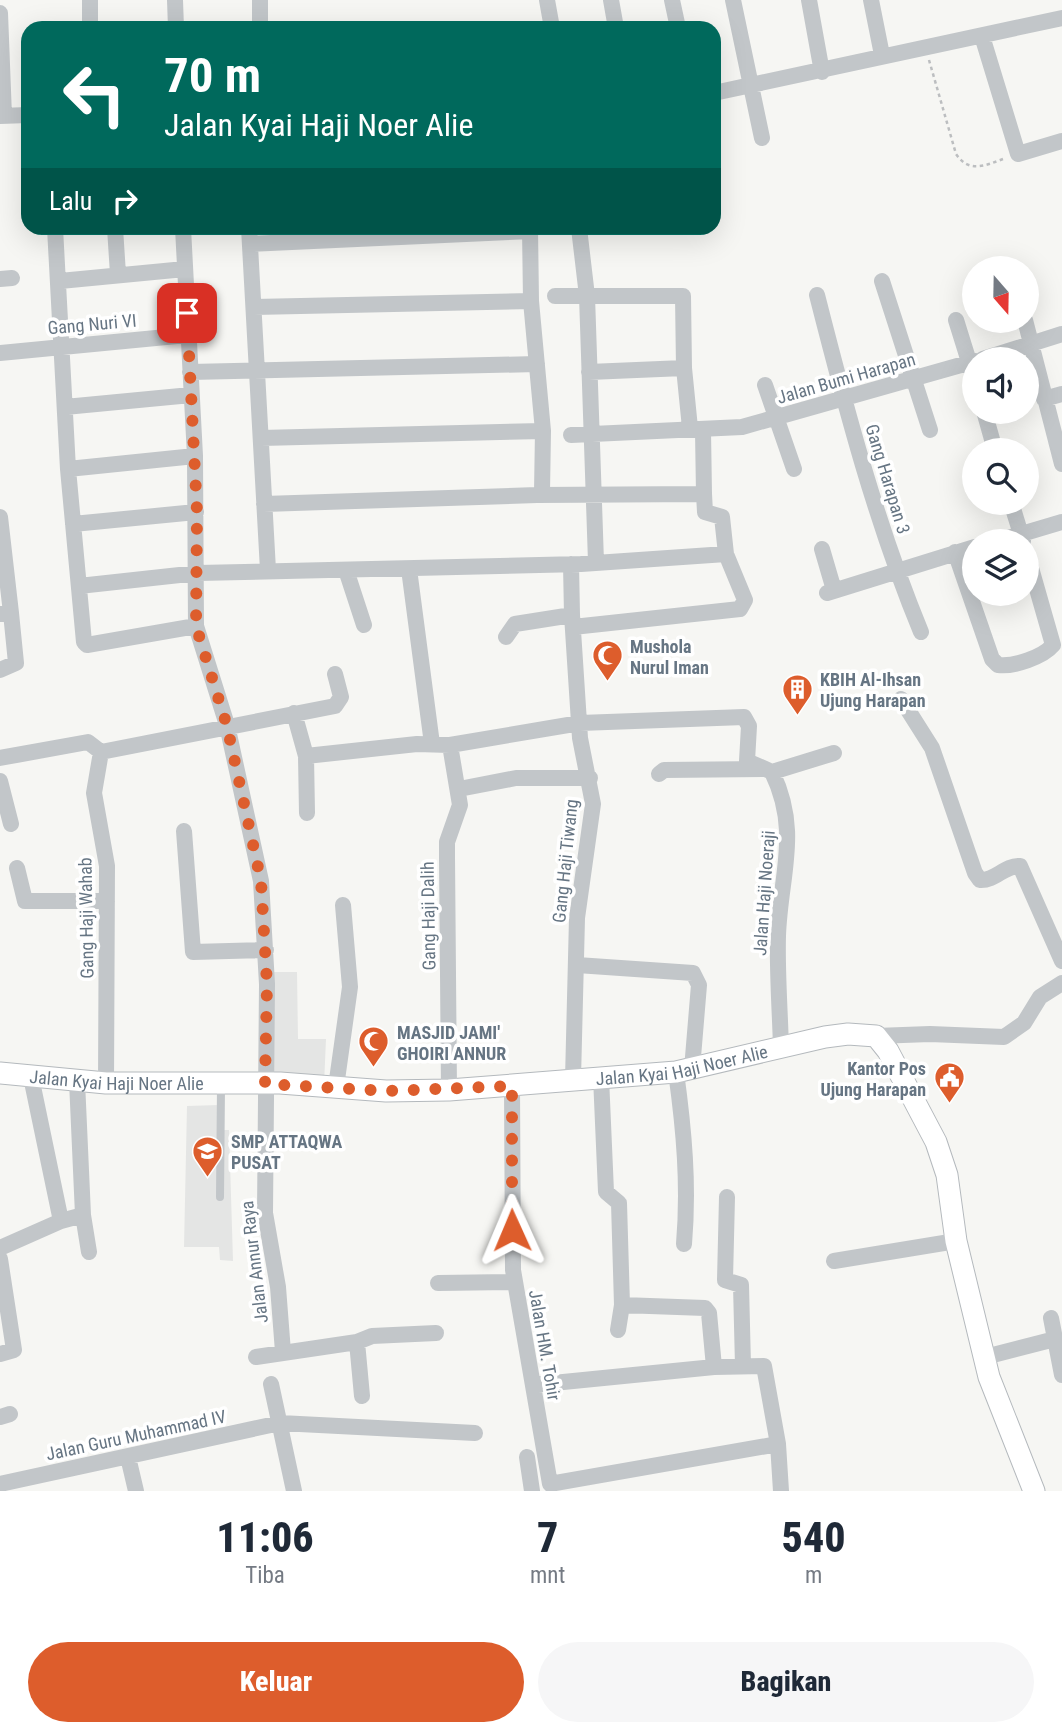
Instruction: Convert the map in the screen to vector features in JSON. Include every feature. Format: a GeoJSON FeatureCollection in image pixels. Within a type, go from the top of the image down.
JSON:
{"type":"FeatureCollection","features":[{"type":"Feature","properties":{"kind":"street"},"geometry":{"type":"LineString","coordinates":[[90,0],[90,21]]}},
{"type":"Feature","properties":{"kind":"street"},"geometry":{"type":"LineString","coordinates":[[175,0],[176,21]]}},
{"type":"Feature","properties":{"kind":"street"},"geometry":{"type":"LineString","coordinates":[[260,0],[260,21]]}},
{"type":"Feature","properties":{"kind":"street"},"geometry":{"type":"LineString","coordinates":[[547,0],[551,21]]}},
{"type":"Feature","properties":{"kind":"street"},"geometry":{"type":"LineString","coordinates":[[611,0],[615,21]]}},
{"type":"Feature","properties":{"kind":"street"},"geometry":{"type":"LineString","coordinates":[[672,0],[676,21]]}},
{"type":"Feature","properties":{"kind":"street"},"geometry":{"type":"LineString","coordinates":[[733,0],[762,138]]}},
{"type":"Feature","properties":{"kind":"street"},"geometry":{"type":"LineString","coordinates":[[809,0],[822,72]]}},
{"type":"Feature","properties":{"kind":"street"},"geometry":{"type":"LineString","coordinates":[[871,0],[882,55]]}},
{"type":"Feature","properties":{"kind":"street"},"geometry":{"type":"LineString","coordinates":[[0,13],[2,116],[21,115]]}},
{"type":"Feature","properties":{"kind":"street"},"geometry":{"type":"LineString","coordinates":[[721,92],[822,72],[882,55],[1062,18]]}},
{"type":"Feature","properties":{"kind":"street"},"geometry":{"type":"LineString","coordinates":[[982,36],[1018,154],[1062,141]]}},
{"type":"Feature","properties":{"kind":"street"},"geometry":{"type":"LineString","coordinates":[[56,235],[68,469],[87,645],[196,626]]}},
{"type":"Feature","properties":{"kind":"street"},"geometry":{"type":"LineString","coordinates":[[115,235],[118,274]]}},
{"type":"Feature","properties":{"kind":"street","name":"Jalan Annur Raya"},"geometry":{"type":"LineString","coordinates":[[183,235],[197,512],[196,626],[227,726],[254,839],[265,913],[265,1213],[278,1287],[283,1352]]}},
{"type":"Feature","properties":{"kind":"street"},"geometry":{"type":"LineString","coordinates":[[249,235],[268,570]]}},
{"type":"Feature","properties":{"kind":"street"},"geometry":{"type":"LineString","coordinates":[[250,244],[418,235]]}},
{"type":"Feature","properties":{"kind":"street"},"geometry":{"type":"LineString","coordinates":[[530,235],[531,301],[542,431],[543,486],[537,495]]}},
{"type":"Feature","properties":{"kind":"street"},"geometry":{"type":"LineString","coordinates":[[580,235],[587,296],[596,562]]}},
{"type":"Feature","properties":{"kind":"street"},"geometry":{"type":"LineString","coordinates":[[60,281],[185,269]]}},
{"type":"Feature","properties":{"kind":"street"},"geometry":{"type":"LineString","coordinates":[[882,281],[930,430]]}},
{"type":"Feature","properties":{"kind":"street","name":"Gang Harapan 3"},"geometry":{"type":"LineString","coordinates":[[817,295],[844,400],[895,569],[921,632]]}},
{"type":"Feature","properties":{"kind":"street"},"geometry":{"type":"LineString","coordinates":[[506,637],[515,624],[743,607],[745,600],[726,554],[722,517],[705,512],[696,429],[684,368],[683,296],[555,296]]}},
{"type":"Feature","properties":{"kind":"street"},"geometry":{"type":"LineString","coordinates":[[254,307],[531,301]]}},
{"type":"Feature","properties":{"kind":"street"},"geometry":{"type":"LineString","coordinates":[[956,320],[969,347]]}},
{"type":"Feature","properties":{"kind":"street"},"geometry":{"type":"LineString","coordinates":[[1029,333],[1044,399],[1061,455]]}},
{"type":"Feature","properties":{"kind":"street","name":"Jalan Bumi Harapan"},"geometry":{"type":"LineString","coordinates":[[1022,347],[1062,334]]}},
{"type":"Feature","properties":{"kind":"street","name":"Gang Nuri VI"},"geometry":{"type":"LineString","coordinates":[[0,353],[61,345],[187,335]]}},
{"type":"Feature","properties":{"kind":"street"},"geometry":{"type":"LineString","coordinates":[[190,372],[537,364]]}},
{"type":"Feature","properties":{"kind":"street","name":"Jalan Bumi Harapan"},"geometry":{"type":"LineString","coordinates":[[571,435],[734,427],[844,400],[962,365]]}},
{"type":"Feature","properties":{"kind":"street"},"geometry":{"type":"LineString","coordinates":[[589,372],[684,368]]}},
{"type":"Feature","properties":{"kind":"street"},"geometry":{"type":"LineString","coordinates":[[765,385],[794,469]]}},
{"type":"Feature","properties":{"kind":"street"},"geometry":{"type":"LineString","coordinates":[[1044,399],[1062,394]]}},
{"type":"Feature","properties":{"kind":"street"},"geometry":{"type":"LineString","coordinates":[[65,407],[191,395]]}},
{"type":"Feature","properties":{"kind":"street"},"geometry":{"type":"LineString","coordinates":[[261,438],[542,431]]}},
{"type":"Feature","properties":{"kind":"street"},"geometry":{"type":"LineString","coordinates":[[68,469],[195,456]]}},
{"type":"Feature","properties":{"kind":"street"},"geometry":{"type":"LineString","coordinates":[[264,504],[537,495],[704,494]]}},
{"type":"Feature","properties":{"kind":"street"},"geometry":{"type":"LineString","coordinates":[[73,524],[197,512]]}},
{"type":"Feature","properties":{"kind":"street"},"geometry":{"type":"LineString","coordinates":[[0,517],[5,613],[16,663],[0,670]]}},
{"type":"Feature","properties":{"kind":"street"},"geometry":{"type":"LineString","coordinates":[[1039,531],[1062,522]]}},
{"type":"Feature","properties":{"kind":"street"},"geometry":{"type":"LineString","coordinates":[[822,549],[830,591],[962,550]]}},
{"type":"Feature","properties":{"kind":"street"},"geometry":{"type":"LineString","coordinates":[[955,552],[962,572]]}},
{"type":"Feature","properties":{"kind":"street"},"geometry":{"type":"LineString","coordinates":[[79,586],[198,573],[571,565],[726,554]]}},
{"type":"Feature","properties":{"kind":"street","name":"Gang Haji Tiwang"},"geometry":{"type":"LineString","coordinates":[[571,565],[580,738],[593,804],[578,910],[573,1079]]}},
{"type":"Feature","properties":{"kind":"street"},"geometry":{"type":"LineString","coordinates":[[409,569],[432,744]]}},
{"type":"Feature","properties":{"kind":"street"},"geometry":{"type":"LineString","coordinates":[[346,570],[364,625]]}},
{"type":"Feature","properties":{"kind":"street"},"geometry":{"type":"LineString","coordinates":[[974,606],[992,659],[998,665],[1005,666],[1047,652],[1053,645],[1039,596]]}},
{"type":"Feature","properties":{"kind":"street"},"geometry":{"type":"LineString","coordinates":[[0,758],[88,742],[101,752],[335,706],[340,702],[335,674]]}},
{"type":"Feature","properties":{"kind":"street"},"geometry":{"type":"LineString","coordinates":[[901,699],[932,748],[975,873],[980,880],[987,881],[1013,866],[1020,866],[1062,961]]}},
{"type":"Feature","properties":{"kind":"street"},"geometry":{"type":"LineString","coordinates":[[294,713],[306,756],[307,813]]}},
{"type":"Feature","properties":{"kind":"street","name":"Jalan Haji Noeraji"},"geometry":{"type":"LineString","coordinates":[[580,723],[738,715],[748,721],[747,761],[769,771],[785,803],[788,828],[789,857],[778,933],[781,1048]]}},
{"type":"Feature","properties":{"kind":"street"},"geometry":{"type":"LineString","coordinates":[[306,756],[432,744],[450,745],[580,723]]}},
{"type":"Feature","properties":{"kind":"street","name":"Gang Haji Dalih"},"geometry":{"type":"LineString","coordinates":[[449,1090],[447,842],[460,805],[450,745]]}},
{"type":"Feature","properties":{"kind":"street","name":"Gang Haji Wahab"},"geometry":{"type":"LineString","coordinates":[[101,752],[94,793],[107,866],[106,1083]]}},
{"type":"Feature","properties":{"kind":"street"},"geometry":{"type":"LineString","coordinates":[[659,774],[664,770],[769,771],[834,753]]}},
{"type":"Feature","properties":{"kind":"street"},"geometry":{"type":"LineString","coordinates":[[459,789],[516,778],[590,778]]}},
{"type":"Feature","properties":{"kind":"street"},"geometry":{"type":"LineString","coordinates":[[0,781],[11,824]]}},
{"type":"Feature","properties":{"kind":"street"},"geometry":{"type":"LineString","coordinates":[[184,831],[193,952],[266,950]]}},
{"type":"Feature","properties":{"kind":"street"},"geometry":{"type":"LineString","coordinates":[[17,867],[25,901],[107,901]]}},
{"type":"Feature","properties":{"kind":"street"},"geometry":{"type":"LineString","coordinates":[[335,1087],[350,987],[343,905]]}},
{"type":"Feature","properties":{"kind":"street"},"geometry":{"type":"LineString","coordinates":[[577,964],[693,973],[699,985],[684,1070],[688,1199],[684,1244]]}},
{"type":"Feature","properties":{"kind":"street"},"geometry":{"type":"LineString","coordinates":[[876,1036],[1010,1033],[1040,997],[1062,983]]}},
{"type":"Feature","properties":{"kind":"street","name":"Jalan Kyai Haji Noer Alie"},"geometry":{"type":"LineString","coordinates":[[0,1073],[106,1083],[221,1083],[386,1091],[449,1090],[684,1070],[848,1034],[876,1036]]}},
{"type":"Feature","properties":{"kind":"street"},"geometry":{"type":"LineString","coordinates":[[876,1036],[888,1051],[936,1142],[947,1175],[956,1241],[985,1357],[1001,1410],[1034,1491]]}},
{"type":"Feature","properties":{"kind":"street"},"geometry":{"type":"LineString","coordinates":[[31,1077],[61,1221]]}},
{"type":"Feature","properties":{"kind":"street"},"geometry":{"type":"LineString","coordinates":[[601,1077],[606,1192],[619,1203],[622,1305],[618,1330]]}},
{"type":"Feature","properties":{"kind":"street"},"geometry":{"type":"LineString","coordinates":[[77,1081],[83,1215],[89,1252]]}},
{"type":"Feature","properties":{"kind":"street","name":"Jalan HM. Tohir"},"geometry":{"type":"LineString","coordinates":[[512,1086],[514,1282],[550,1484],[778,1444]]}},
{"type":"Feature","properties":{"kind":"street"},"geometry":{"type":"LineString","coordinates":[[727,1197],[725,1280],[741,1285],[743,1366]]}},
{"type":"Feature","properties":{"kind":"street"},"geometry":{"type":"LineString","coordinates":[[0,1248],[61,1221],[83,1215]]}},
{"type":"Feature","properties":{"kind":"street"},"geometry":{"type":"LineString","coordinates":[[834,1261],[956,1241]]}},
{"type":"Feature","properties":{"kind":"street"},"geometry":{"type":"LineString","coordinates":[[0,1259],[7,1352]]}},
{"type":"Feature","properties":{"kind":"street"},"geometry":{"type":"LineString","coordinates":[[438,1283],[514,1282]]}},
{"type":"Feature","properties":{"kind":"street"},"geometry":{"type":"LineString","coordinates":[[622,1305],[705,1308],[714,1367]]}},
{"type":"Feature","properties":{"kind":"street"},"geometry":{"type":"LineString","coordinates":[[1051,1318],[1062,1375]]}},
{"type":"Feature","properties":{"kind":"street"},"geometry":{"type":"LineString","coordinates":[[256,1357],[357,1342],[372,1336],[436,1333]]}},
{"type":"Feature","properties":{"kind":"street"},"geometry":{"type":"LineString","coordinates":[[985,1357],[1055,1339]]}},
{"type":"Feature","properties":{"kind":"street"},"geometry":{"type":"LineString","coordinates":[[357,1342],[362,1396]]}},
{"type":"Feature","properties":{"kind":"street"},"geometry":{"type":"LineString","coordinates":[[533,1385],[714,1367],[766,1368],[778,1444],[781,1491]]}},
{"type":"Feature","properties":{"kind":"street"},"geometry":{"type":"LineString","coordinates":[[271,1384],[294,1491]]}},
{"type":"Feature","properties":{"kind":"street","name":"Jalan Guru Muhammad IV"},"geometry":{"type":"LineString","coordinates":[[0,1484],[280,1423],[475,1433]]}},
{"type":"Feature","properties":{"kind":"street"},"geometry":{"type":"LineString","coordinates":[[128,1457],[136,1491]]}},
{"type":"Feature","properties":{"kind":"street"},"geometry":{"type":"LineString","coordinates":[[527,1457],[532,1491]]}},
{"type":"Feature","properties":{"kind":"lane"},"geometry":{"type":"LineString","coordinates":[[220,1197],[221,1083]]}},
{"type":"Feature","properties":{"kind":"path"},"geometry":{"type":"LineString","coordinates":[[925,47],[957,154],[963,164],[970,167],[984,166],[1018,154]]}},
{"type":"Feature","properties":{"kind":"shaded area"},"geometry":{"type":"Polygon","coordinates":[[[273,972],[297,972],[298,1039],[326,1039],[324,1085],[268,1081],[273,972]]]}},
{"type":"Feature","properties":{"kind":"shaded area","name":"SMP ATTAQWA PUSAT"},"geometry":{"type":"Polygon","coordinates":[[[219,1105],[217,1130],[229,1130],[233,1261],[220,1260],[219,1247],[184,1247],[187,1106],[219,1105]]]}},
{"type":"Feature","properties":{"kind":"place","name":"Mushola Nurul Iman"},"geometry":{"type":"Point","coordinates":[607,683]}},
{"type":"Feature","properties":{"kind":"place","name":"KBIH Al-Ihsan Ujung Harapan"},"geometry":{"type":"Point","coordinates":[797,716]}},
{"type":"Feature","properties":{"kind":"place","name":"MASJID JAMI' GHOIRI ANNUR"},"geometry":{"type":"Point","coordinates":[374,1069]}},
{"type":"Feature","properties":{"kind":"place","name":"Kantor Pos Ujung Harapan"},"geometry":{"type":"Point","coordinates":[949,1105]}},
{"type":"Feature","properties":{"kind":"place","name":"SMP ATTAQWA PUSAT"},"geometry":{"type":"Point","coordinates":[208,1178]}},
{"type":"Feature","properties":{"kind":"route"},"geometry":{"type":"LineString","coordinates":[[187,313],[197,512],[196,626],[207,654],[227,726],[254,839],[261,881],[265,913],[267,984],[265,1084],[386,1091],[512,1086],[512,1230]]}}]}
